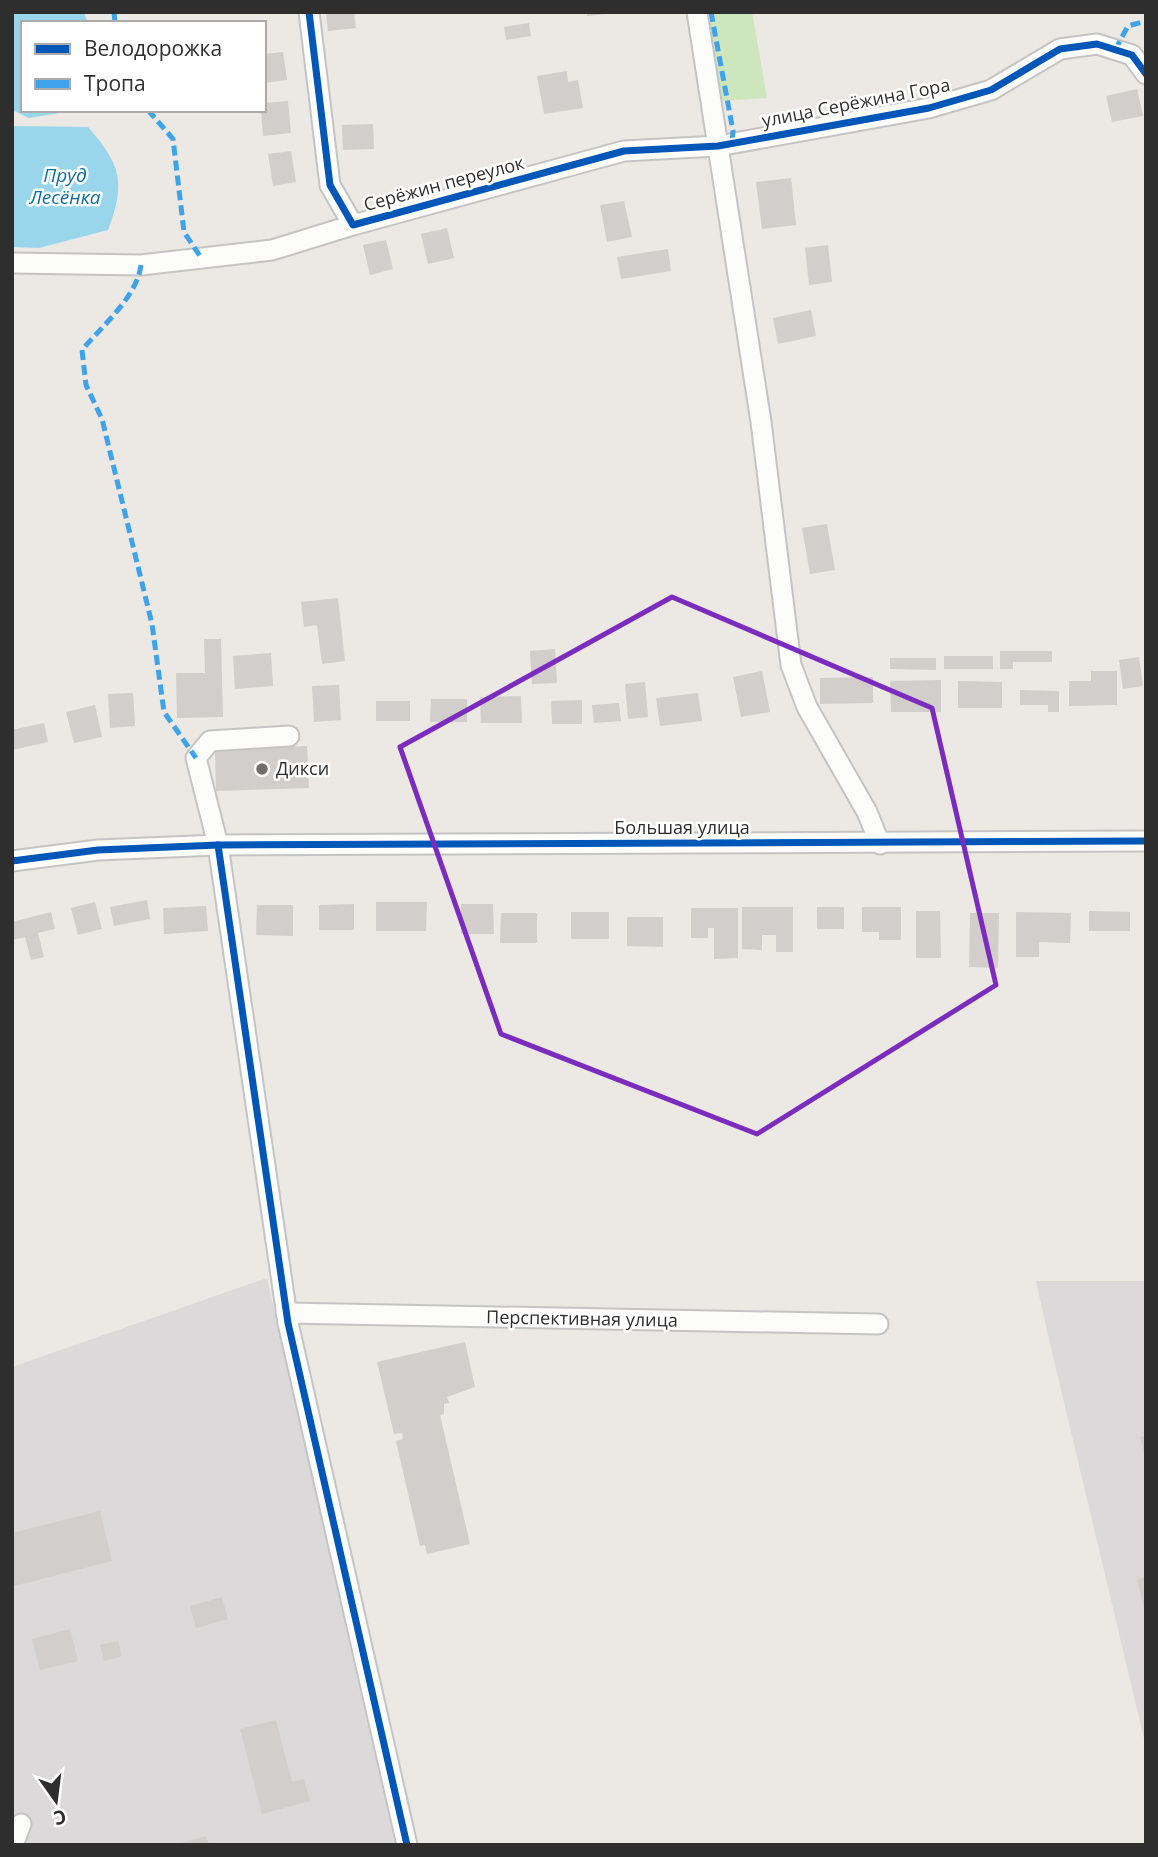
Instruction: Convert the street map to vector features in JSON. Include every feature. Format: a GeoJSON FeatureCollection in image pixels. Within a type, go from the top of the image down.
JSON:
{"type":"FeatureCollection","features":[{"type":"Feature","properties":{"kind":"street","name":"Серёжин переулок"},"geometry":{"type":"LineString","coordinates":[[309,12],[330,185],[353,225],[624,151],[718,146]]}},
{"type":"Feature","properties":{"kind":"street"},"geometry":{"type":"LineString","coordinates":[[697,12],[761,422],[791,665],[807,707],[867,812],[880,844]]}},
{"type":"Feature","properties":{"kind":"street","name":"улица Серёжина Гора"},"geometry":{"type":"LineString","coordinates":[[718,146],[929,108],[990,90],[1060,49],[1097,44],[1132,55],[1146,74]]}},
{"type":"Feature","properties":{"kind":"street"},"geometry":{"type":"LineString","coordinates":[[12,263],[141,265],[202,259],[272,250],[353,225]]}},
{"type":"Feature","properties":{"kind":"street"},"geometry":{"type":"LineString","coordinates":[[289,736],[210,741],[196,758],[218,845],[286,1313],[407,1845]]}},
{"type":"Feature","properties":{"kind":"street","name":"Большая улица"},"geometry":{"type":"LineString","coordinates":[[12,861],[97,850],[218,845],[1146,841]]}},
{"type":"Feature","properties":{"kind":"street","name":"Перспективная улица"},"geometry":{"type":"LineString","coordinates":[[286,1313],[878,1324]]}},
{"type":"Feature","properties":{"kind":"street"},"geometry":{"type":"LineString","coordinates":[[13,1845],[21,1824]]}},
{"type":"Feature","properties":{"kind":"highlighted area"},"geometry":{"type":"Polygon","coordinates":[[[672,597],[932,708],[996,985],[757,1134],[501,1034],[400,747],[672,597]]]}},
{"type":"Feature","properties":{"kind":"shaded area"},"geometry":{"type":"Polygon","coordinates":[[[267,1278],[395,1845],[12,1845],[12,1367],[267,1278]]]}},
{"type":"Feature","properties":{"kind":"shaded area"},"geometry":{"type":"Polygon","coordinates":[[[1036,1281],[1146,1281],[1146,1747],[1048,1335],[1036,1281]]]}},
{"type":"Feature","properties":{"kind":"green space"},"geometry":{"type":"Polygon","coordinates":[[[707,12],[752,12],[767,98],[720,101],[707,12]]]}},
{"type":"Feature","properties":{"kind":"water","name":"Пруд Лесёнка"},"geometry":{"type":"Polygon","coordinates":[[[12,12],[84,12],[87,21],[21,21],[21,112],[65,112],[29,118],[12,110],[12,12]]]}},
{"type":"Feature","properties":{"kind":"water","name":"Пруд Лесёнка"},"geometry":{"type":"Polygon","coordinates":[[[12,126],[88,127],[108,152],[117,175],[117,199],[108,230],[39,248],[12,247],[12,126]]]}},
{"type":"Feature","properties":{"kind":"building"},"geometry":{"type":"Polygon","coordinates":[[[326,12],[354,12],[356,28],[328,31],[326,12]]]}},
{"type":"Feature","properties":{"kind":"building"},"geometry":{"type":"Polygon","coordinates":[[[587,12],[605,12],[605,14],[587,16],[587,12]]]}},
{"type":"Feature","properties":{"kind":"building"},"geometry":{"type":"Polygon","coordinates":[[[529,23],[531,36],[506,40],[504,27],[529,23]]]}},
{"type":"Feature","properties":{"kind":"building"},"geometry":{"type":"Polygon","coordinates":[[[283,52],[287,80],[266,83],[266,54],[283,52]]]}},
{"type":"Feature","properties":{"kind":"building"},"geometry":{"type":"Polygon","coordinates":[[[567,71],[568,82],[578,80],[583,108],[544,114],[537,76],[567,71]]]}},
{"type":"Feature","properties":{"kind":"building"},"geometry":{"type":"Polygon","coordinates":[[[1137,89],[1143,116],[1112,122],[1106,96],[1137,89]]]}},
{"type":"Feature","properties":{"kind":"building"},"geometry":{"type":"Polygon","coordinates":[[[288,101],[291,133],[263,136],[261,112],[266,112],[266,103],[288,101]]]}},
{"type":"Feature","properties":{"kind":"building"},"geometry":{"type":"Polygon","coordinates":[[[373,124],[374,149],[343,150],[342,125],[373,124]]]}},
{"type":"Feature","properties":{"kind":"building"},"geometry":{"type":"Polygon","coordinates":[[[291,151],[296,182],[273,186],[268,154],[291,151]]]}},
{"type":"Feature","properties":{"kind":"building"},"geometry":{"type":"Polygon","coordinates":[[[791,178],[796,225],[762,229],[756,182],[791,178]]]}},
{"type":"Feature","properties":{"kind":"building"},"geometry":{"type":"Polygon","coordinates":[[[624,201],[632,237],[607,242],[600,205],[624,201]]]}},
{"type":"Feature","properties":{"kind":"building"},"geometry":{"type":"Polygon","coordinates":[[[447,228],[454,258],[428,264],[421,234],[447,228]]]}},
{"type":"Feature","properties":{"kind":"building"},"geometry":{"type":"Polygon","coordinates":[[[386,240],[393,269],[370,275],[363,245],[386,240]]]}},
{"type":"Feature","properties":{"kind":"building"},"geometry":{"type":"Polygon","coordinates":[[[828,245],[832,282],[809,285],[805,248],[828,245]]]}},
{"type":"Feature","properties":{"kind":"building"},"geometry":{"type":"Polygon","coordinates":[[[668,249],[671,271],[621,279],[617,257],[668,249]]]}},
{"type":"Feature","properties":{"kind":"building"},"geometry":{"type":"Polygon","coordinates":[[[811,310],[816,336],[778,344],[773,318],[811,310]]]}},
{"type":"Feature","properties":{"kind":"building"},"geometry":{"type":"Polygon","coordinates":[[[827,524],[835,570],[810,574],[802,528],[827,524]]]}},
{"type":"Feature","properties":{"kind":"building"},"geometry":{"type":"Polygon","coordinates":[[[338,598],[345,661],[322,664],[317,625],[304,627],[301,602],[338,598]]]}},
{"type":"Feature","properties":{"kind":"building"},"geometry":{"type":"Polygon","coordinates":[[[204,639],[221,639],[223,717],[177,718],[176,673],[205,673],[204,639]]]}},
{"type":"Feature","properties":{"kind":"building"},"geometry":{"type":"Polygon","coordinates":[[[555,649],[557,683],[532,684],[530,651],[555,649]]]}},
{"type":"Feature","properties":{"kind":"building"},"geometry":{"type":"Polygon","coordinates":[[[1000,651],[1052,651],[1052,662],[1013,662],[1013,669],[1000,669],[1000,651]]]}},
{"type":"Feature","properties":{"kind":"building"},"geometry":{"type":"Polygon","coordinates":[[[271,653],[273,686],[235,689],[233,656],[271,653]]]}},
{"type":"Feature","properties":{"kind":"building"},"geometry":{"type":"Polygon","coordinates":[[[944,656],[993,656],[993,669],[944,669],[944,656]]]}},
{"type":"Feature","properties":{"kind":"building"},"geometry":{"type":"Polygon","coordinates":[[[1139,657],[1143,686],[1123,689],[1119,660],[1139,657]]]}},
{"type":"Feature","properties":{"kind":"building"},"geometry":{"type":"Polygon","coordinates":[[[890,658],[936,658],[936,670],[890,669],[890,658]]]}},
{"type":"Feature","properties":{"kind":"building"},"geometry":{"type":"Polygon","coordinates":[[[762,671],[770,712],[741,717],[733,677],[762,671]]]}},
{"type":"Feature","properties":{"kind":"building"},"geometry":{"type":"Polygon","coordinates":[[[1091,671],[1117,671],[1117,705],[1069,706],[1069,681],[1091,681],[1091,671]]]}},
{"type":"Feature","properties":{"kind":"building"},"geometry":{"type":"Polygon","coordinates":[[[873,677],[873,703],[820,704],[820,678],[873,677]]]}},
{"type":"Feature","properties":{"kind":"building"},"geometry":{"type":"Polygon","coordinates":[[[941,680],[941,712],[891,712],[890,681],[941,680]]]}},
{"type":"Feature","properties":{"kind":"building"},"geometry":{"type":"Polygon","coordinates":[[[958,681],[1002,682],[1002,708],[958,708],[958,681]]]}},
{"type":"Feature","properties":{"kind":"building"},"geometry":{"type":"Polygon","coordinates":[[[645,682],[648,717],[628,719],[625,684],[645,682]]]}},
{"type":"Feature","properties":{"kind":"building"},"geometry":{"type":"Polygon","coordinates":[[[339,685],[341,720],[314,722],[312,686],[339,685]]]}},
{"type":"Feature","properties":{"kind":"building"},"geometry":{"type":"Polygon","coordinates":[[[1020,690],[1059,691],[1059,712],[1048,712],[1048,705],[1020,705],[1020,690]]]}},
{"type":"Feature","properties":{"kind":"building"},"geometry":{"type":"Polygon","coordinates":[[[133,693],[135,726],[110,728],[108,694],[133,693]]]}},
{"type":"Feature","properties":{"kind":"building"},"geometry":{"type":"Polygon","coordinates":[[[698,693],[702,721],[660,726],[656,698],[698,693]]]}},
{"type":"Feature","properties":{"kind":"building"},"geometry":{"type":"Polygon","coordinates":[[[521,696],[522,723],[481,723],[480,697],[521,696]]]}},
{"type":"Feature","properties":{"kind":"building"},"geometry":{"type":"Polygon","coordinates":[[[431,699],[467,699],[467,722],[430,722],[431,699]]]}},
{"type":"Feature","properties":{"kind":"building"},"geometry":{"type":"Polygon","coordinates":[[[582,700],[582,724],[552,724],[551,701],[582,700]]]}},
{"type":"Feature","properties":{"kind":"building"},"geometry":{"type":"Polygon","coordinates":[[[376,701],[410,701],[410,721],[376,721],[376,701]]]}},
{"type":"Feature","properties":{"kind":"building"},"geometry":{"type":"Polygon","coordinates":[[[619,703],[621,721],[594,723],[592,705],[619,703]]]}},
{"type":"Feature","properties":{"kind":"building"},"geometry":{"type":"Polygon","coordinates":[[[95,705],[102,737],[74,743],[66,712],[95,705]]]}},
{"type":"Feature","properties":{"kind":"building"},"geometry":{"type":"Polygon","coordinates":[[[44,723],[48,742],[12,750],[12,730],[44,723]]]}},
{"type":"Feature","properties":{"kind":"building","name":"Дикси"},"geometry":{"type":"Polygon","coordinates":[[[307,746],[309,788],[216,791],[215,749],[307,746]]]}},
{"type":"Feature","properties":{"kind":"building"},"geometry":{"type":"Polygon","coordinates":[[[147,900],[150,919],[114,926],[110,907],[147,900]]]}},
{"type":"Feature","properties":{"kind":"building"},"geometry":{"type":"Polygon","coordinates":[[[95,902],[102,929],[78,935],[71,908],[95,902]]]}},
{"type":"Feature","properties":{"kind":"building"},"geometry":{"type":"Polygon","coordinates":[[[376,902],[427,902],[426,931],[376,931],[376,902]]]}},
{"type":"Feature","properties":{"kind":"building"},"geometry":{"type":"Polygon","coordinates":[[[354,904],[354,930],[319,930],[319,905],[354,904]]]}},
{"type":"Feature","properties":{"kind":"building"},"geometry":{"type":"Polygon","coordinates":[[[461,904],[493,904],[494,934],[461,934],[461,904]]]}},
{"type":"Feature","properties":{"kind":"building"},"geometry":{"type":"Polygon","coordinates":[[[257,905],[293,905],[293,936],[256,935],[257,905]]]}},
{"type":"Feature","properties":{"kind":"building"},"geometry":{"type":"Polygon","coordinates":[[[206,906],[208,931],[164,934],[163,908],[206,906]]]}},
{"type":"Feature","properties":{"kind":"building"},"geometry":{"type":"Polygon","coordinates":[[[742,907],[793,907],[793,952],[776,952],[776,935],[762,935],[762,950],[742,949],[742,907]]]}},
{"type":"Feature","properties":{"kind":"building"},"geometry":{"type":"Polygon","coordinates":[[[817,907],[844,907],[844,929],[817,929],[817,907]]]}},
{"type":"Feature","properties":{"kind":"building"},"geometry":{"type":"Polygon","coordinates":[[[862,907],[901,907],[901,940],[879,940],[879,932],[862,932],[862,907]]]}},
{"type":"Feature","properties":{"kind":"building"},"geometry":{"type":"Polygon","coordinates":[[[691,908],[738,908],[738,958],[714,959],[714,928],[708,928],[708,938],[691,938],[691,908]]]}},
{"type":"Feature","properties":{"kind":"building"},"geometry":{"type":"Polygon","coordinates":[[[916,911],[940,911],[941,958],[916,958],[916,911]]]}},
{"type":"Feature","properties":{"kind":"building"},"geometry":{"type":"Polygon","coordinates":[[[1089,911],[1130,912],[1130,931],[1089,931],[1089,911]]]}},
{"type":"Feature","properties":{"kind":"building"},"geometry":{"type":"Polygon","coordinates":[[[51,912],[55,929],[38,933],[44,957],[31,960],[25,937],[12,940],[12,922],[51,912]]]}},
{"type":"Feature","properties":{"kind":"building"},"geometry":{"type":"Polygon","coordinates":[[[571,912],[609,912],[609,939],[571,939],[571,912]]]}},
{"type":"Feature","properties":{"kind":"building"},"geometry":{"type":"Polygon","coordinates":[[[1016,912],[1071,913],[1070,943],[1039,942],[1039,957],[1016,957],[1016,912]]]}},
{"type":"Feature","properties":{"kind":"building"},"geometry":{"type":"Polygon","coordinates":[[[501,913],[537,913],[537,943],[500,943],[501,913]]]}},
{"type":"Feature","properties":{"kind":"building"},"geometry":{"type":"Polygon","coordinates":[[[970,913],[999,913],[998,968],[969,967],[970,913]]]}},
{"type":"Feature","properties":{"kind":"building"},"geometry":{"type":"Polygon","coordinates":[[[627,917],[663,917],[663,947],[627,946],[627,917]]]}},
{"type":"Feature","properties":{"kind":"building"},"geometry":{"type":"Polygon","coordinates":[[[465,1342],[475,1387],[447,1397],[449,1403],[444,1404],[444,1414],[440,1415],[470,1544],[427,1554],[425,1545],[420,1546],[396,1441],[403,1439],[402,1433],[394,1434],[377,1362],[465,1342]]]}},
{"type":"Feature","properties":{"kind":"building"},"geometry":{"type":"Polygon","coordinates":[[[1146,1436],[1146,1457],[1145,1457],[1140,1437],[1146,1436]]]}},
{"type":"Feature","properties":{"kind":"building"},"geometry":{"type":"Polygon","coordinates":[[[100,1511],[112,1561],[14,1586],[12,1533],[100,1511]]]}},
{"type":"Feature","properties":{"kind":"building"},"geometry":{"type":"Polygon","coordinates":[[[1146,1577],[1146,1613],[1145,1613],[1137,1579],[1146,1577]]]}},
{"type":"Feature","properties":{"kind":"building"},"geometry":{"type":"Polygon","coordinates":[[[222,1597],[228,1619],[196,1628],[190,1606],[222,1597]]]}},
{"type":"Feature","properties":{"kind":"building"},"geometry":{"type":"Polygon","coordinates":[[[70,1629],[78,1661],[40,1670],[32,1639],[70,1629]]]}},
{"type":"Feature","properties":{"kind":"building"},"geometry":{"type":"Polygon","coordinates":[[[118,1641],[122,1656],[104,1661],[100,1645],[118,1641]]]}},
{"type":"Feature","properties":{"kind":"building"},"geometry":{"type":"Polygon","coordinates":[[[276,1720],[292,1782],[304,1779],[310,1801],[262,1814],[240,1729],[276,1720]]]}},
{"type":"Feature","properties":{"kind":"building"},"geometry":{"type":"Polygon","coordinates":[[[206,1836],[209,1845],[178,1845],[178,1844],[206,1836]]]}},
{"type":"Feature","properties":{"kind":"marked path"},"geometry":{"type":"LineString","coordinates":[[114,12],[115,21]]}},
{"type":"Feature","properties":{"kind":"marked path"},"geometry":{"type":"LineString","coordinates":[[711,12],[733,131],[732,143]]}},
{"type":"Feature","properties":{"kind":"marked path"},"geometry":{"type":"LineString","coordinates":[[1115,50],[1128,26],[1146,21]]}},
{"type":"Feature","properties":{"kind":"marked path"},"geometry":{"type":"LineString","coordinates":[[150,112],[173,139],[184,232],[202,259]]}},
{"type":"Feature","properties":{"kind":"marked path"},"geometry":{"type":"LineString","coordinates":[[141,265],[126,300],[82,350],[86,385],[102,419],[152,624],[164,712],[196,758]]}},
{"type":"Feature","properties":{"kind":"cycle path"},"geometry":{"type":"LineString","coordinates":[[309,12],[330,185],[353,225],[624,151],[718,146],[929,108],[991,90],[1060,49],[1097,44],[1132,55],[1146,74]]}},
{"type":"Feature","properties":{"kind":"cycle path"},"geometry":{"type":"LineString","coordinates":[[12,861],[98,850],[218,845],[1146,841]]}},
{"type":"Feature","properties":{"kind":"cycle path"},"geometry":{"type":"LineString","coordinates":[[218,845],[288,1323],[407,1845]]}},
{"type":"Feature","properties":{"kind":"place","name":"Дикси"},"geometry":{"type":"Point","coordinates":[262,769]}}]}
